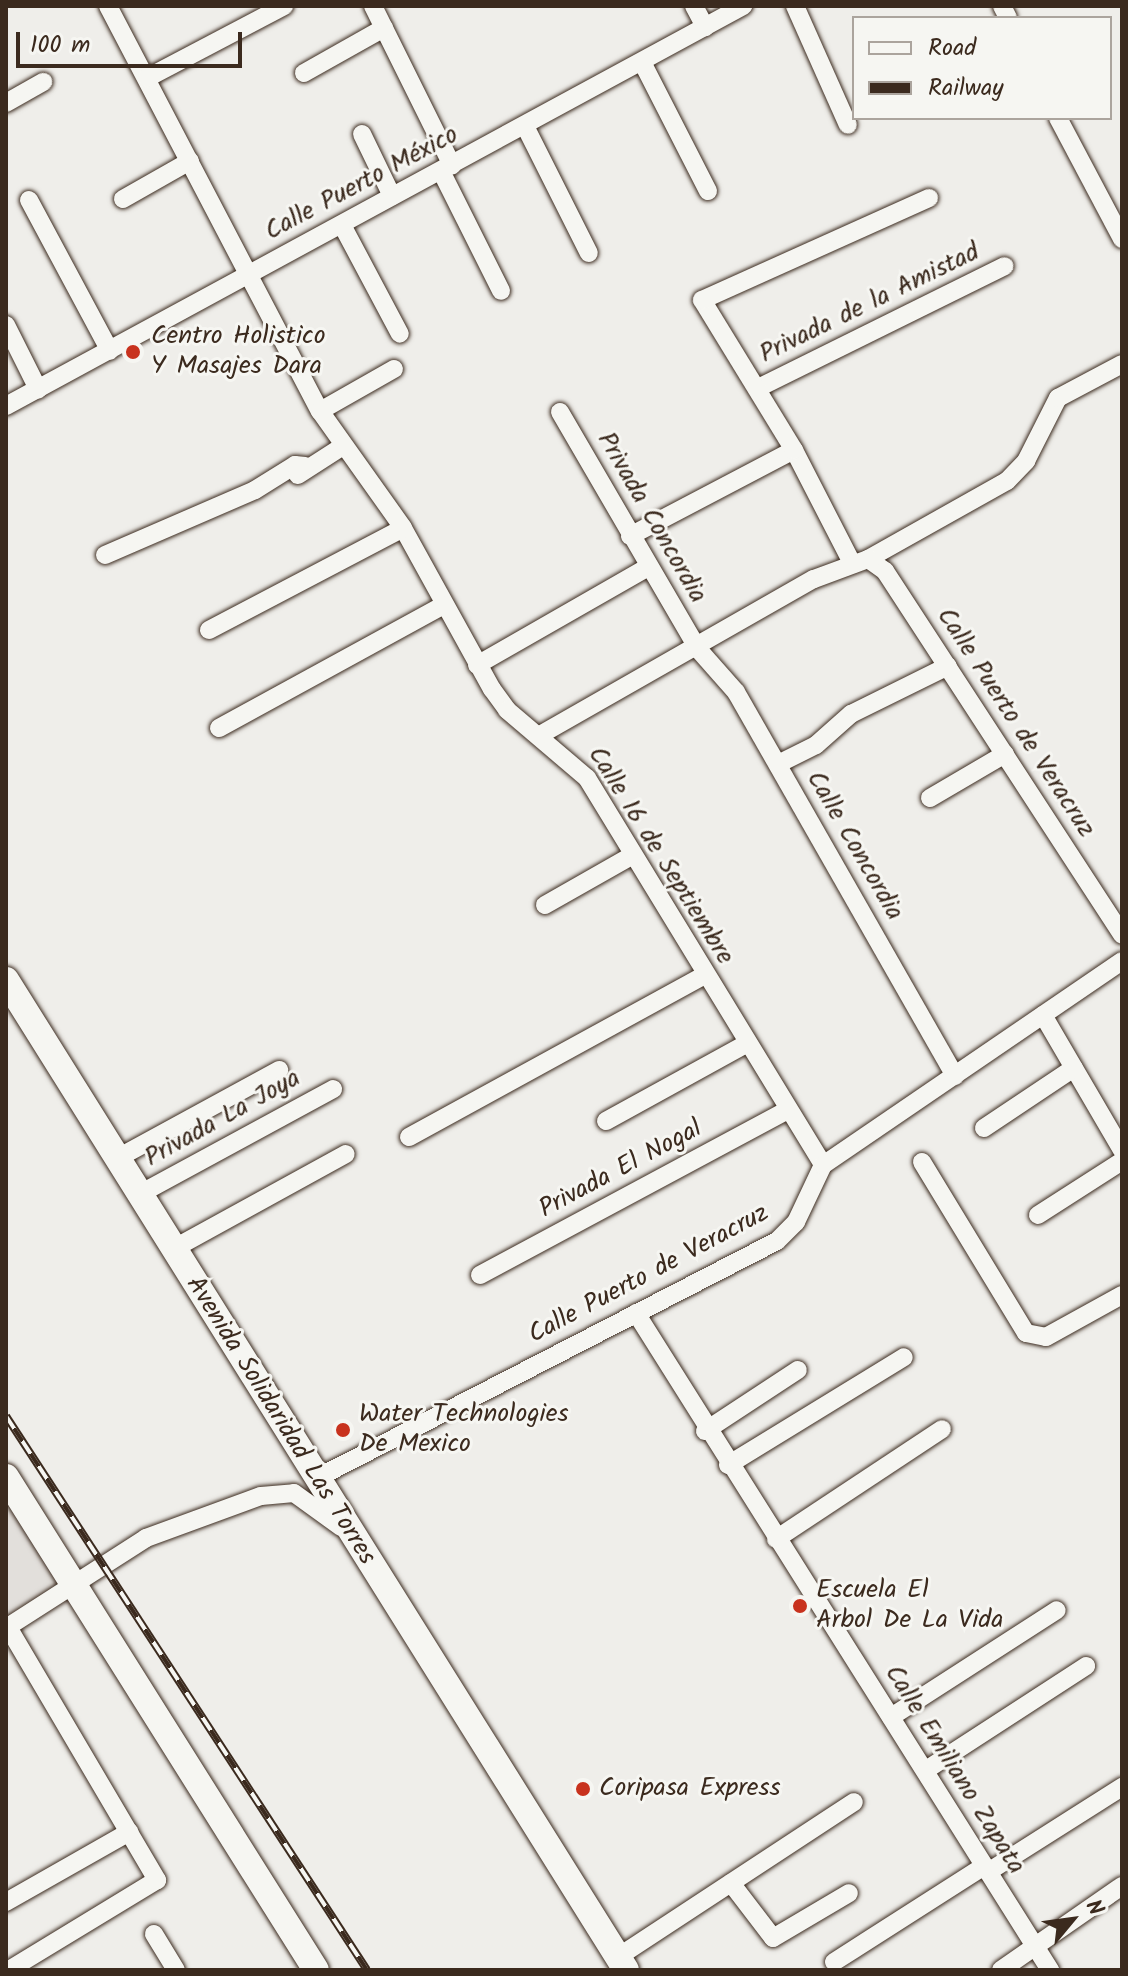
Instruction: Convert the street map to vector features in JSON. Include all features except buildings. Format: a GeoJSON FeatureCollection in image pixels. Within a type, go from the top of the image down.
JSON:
{"type":"FeatureCollection","features":[{"type":"Feature","properties":{"kind":"main road","name":"Avenida Solidaridad Las Torres"},"geometry":{"type":"LineString","coordinates":[[6,980],[618,1966]]}},
{"type":"Feature","properties":{"kind":"main road"},"geometry":{"type":"LineString","coordinates":[[6,1477],[316,1970]]}},
{"type":"Feature","properties":{"kind":"street","name":"Calle 16 de Septiembre"},"geometry":{"type":"LineString","coordinates":[[108,6],[320,411],[403,528],[477,665],[507,710],[583,772],[786,1111],[823,1165]]}},
{"type":"Feature","properties":{"kind":"street"},"geometry":{"type":"LineString","coordinates":[[147,78],[284,6]]}},
{"type":"Feature","properties":{"kind":"street"},"geometry":{"type":"LineString","coordinates":[[373,6],[501,291]]}},
{"type":"Feature","properties":{"kind":"street"},"geometry":{"type":"LineString","coordinates":[[694,6],[705,27]]}},
{"type":"Feature","properties":{"kind":"street","name":"Calle Puerto México"},"geometry":{"type":"LineString","coordinates":[[6,406],[743,6]]}},
{"type":"Feature","properties":{"kind":"street"},"geometry":{"type":"LineString","coordinates":[[795,6],[848,125]]}},
{"type":"Feature","properties":{"kind":"street"},"geometry":{"type":"LineString","coordinates":[[304,73],[384,28]]}},
{"type":"Feature","properties":{"kind":"street"},"geometry":{"type":"LineString","coordinates":[[642,62],[708,191]]}},
{"type":"Feature","properties":{"kind":"street"},"geometry":{"type":"LineString","coordinates":[[6,103],[43,82]]}},
{"type":"Feature","properties":{"kind":"street"},"geometry":{"type":"LineString","coordinates":[[1059,120],[1122,239]]}},
{"type":"Feature","properties":{"kind":"street"},"geometry":{"type":"LineString","coordinates":[[525,126],[589,253]]}},
{"type":"Feature","properties":{"kind":"street"},"geometry":{"type":"LineString","coordinates":[[362,134],[392,196]]}},
{"type":"Feature","properties":{"kind":"street"},"geometry":{"type":"LineString","coordinates":[[123,199],[190,161]]}},
{"type":"Feature","properties":{"kind":"street","name":"Privada de la Amistad"},"geometry":{"type":"LineString","coordinates":[[860,560],[758,388],[703,311],[705,295],[929,198]]}},
{"type":"Feature","properties":{"kind":"street"},"geometry":{"type":"LineString","coordinates":[[29,200],[110,351]]}},
{"type":"Feature","properties":{"kind":"street"},"geometry":{"type":"LineString","coordinates":[[342,225],[400,334]]}},
{"type":"Feature","properties":{"kind":"street","name":"Privada de la Amistad"},"geometry":{"type":"LineString","coordinates":[[758,388],[1005,266]]}},
{"type":"Feature","properties":{"kind":"street"},"geometry":{"type":"LineString","coordinates":[[6,325],[38,389]]}},
{"type":"Feature","properties":{"kind":"street"},"geometry":{"type":"LineString","coordinates":[[540,735],[698,649],[755,610],[860,560],[1007,481],[1026,461],[1058,398],[1122,364]]}},
{"type":"Feature","properties":{"kind":"street"},"geometry":{"type":"LineString","coordinates":[[320,411],[394,369]]}},
{"type":"Feature","properties":{"kind":"street","name":"Privada Concordia"},"geometry":{"type":"LineString","coordinates":[[560,412],[698,649]]}},
{"type":"Feature","properties":{"kind":"street"},"geometry":{"type":"LineString","coordinates":[[105,555],[255,490],[268,490],[343,446]]}},
{"type":"Feature","properties":{"kind":"street"},"geometry":{"type":"LineString","coordinates":[[630,536],[794,450]]}},
{"type":"Feature","properties":{"kind":"street"},"geometry":{"type":"LineString","coordinates":[[209,630],[403,528]]}},
{"type":"Feature","properties":{"kind":"street","name":"Calle Puerto de Veracruz"},"geometry":{"type":"LineString","coordinates":[[860,560],[885,571],[1122,935]]}},
{"type":"Feature","properties":{"kind":"street"},"geometry":{"type":"LineString","coordinates":[[477,665],[648,567]]}},
{"type":"Feature","properties":{"kind":"street"},"geometry":{"type":"LineString","coordinates":[[219,728],[444,605]]}},
{"type":"Feature","properties":{"kind":"street","name":"Calle Concordia"},"geometry":{"type":"LineString","coordinates":[[698,649],[728,680],[955,1076]]}},
{"type":"Feature","properties":{"kind":"street"},"geometry":{"type":"LineString","coordinates":[[778,764],[816,745],[851,714],[948,666]]}},
{"type":"Feature","properties":{"kind":"street"},"geometry":{"type":"LineString","coordinates":[[930,798],[1005,754]]}},
{"type":"Feature","properties":{"kind":"street"},"geometry":{"type":"LineString","coordinates":[[545,905],[633,855]]}},
{"type":"Feature","properties":{"kind":"street","name":"Calle Puerto de Veracruz"},"geometry":{"type":"LineString","coordinates":[[317,1478],[785,1234],[823,1165],[1122,961]]}},
{"type":"Feature","properties":{"kind":"street"},"geometry":{"type":"LineString","coordinates":[[409,1137],[705,975]]}},
{"type":"Feature","properties":{"kind":"street"},"geometry":{"type":"LineString","coordinates":[[1043,1015],[1122,1150]]}},
{"type":"Feature","properties":{"kind":"street"},"geometry":{"type":"LineString","coordinates":[[606,1121],[746,1044]]}},
{"type":"Feature","properties":{"kind":"street"},"geometry":{"type":"LineString","coordinates":[[984,1128],[1074,1068]]}},
{"type":"Feature","properties":{"kind":"street"},"geometry":{"type":"LineString","coordinates":[[116,1159],[279,1070]]}},
{"type":"Feature","properties":{"kind":"street","name":"Privada La Joya"},"geometry":{"type":"LineString","coordinates":[[138,1195],[333,1089]]}},
{"type":"Feature","properties":{"kind":"street","name":"Privada El Nogal"},"geometry":{"type":"LineString","coordinates":[[480,1275],[786,1111]]}},
{"type":"Feature","properties":{"kind":"street"},"geometry":{"type":"LineString","coordinates":[[173,1249],[346,1154]]}},
{"type":"Feature","properties":{"kind":"street"},"geometry":{"type":"LineString","coordinates":[[1038,1215],[1122,1161]]}},
{"type":"Feature","properties":{"kind":"street"},"geometry":{"type":"LineString","coordinates":[[922,1162],[1026,1333],[1046,1337],[1122,1295]]}},
{"type":"Feature","properties":{"kind":"street","name":"Calle Emiliano Zapata"},"geometry":{"type":"LineString","coordinates":[[636,1313],[705,1431],[926,1770],[1050,1970]]}},
{"type":"Feature","properties":{"kind":"street"},"geometry":{"type":"LineString","coordinates":[[728,1465],[904,1357]]}},
{"type":"Feature","properties":{"kind":"street"},"geometry":{"type":"LineString","coordinates":[[705,1431],[798,1370]]}},
{"type":"Feature","properties":{"kind":"street"},"geometry":{"type":"LineString","coordinates":[[776,1539],[942,1429]]}},
{"type":"Feature","properties":{"kind":"street"},"geometry":{"type":"LineString","coordinates":[[9,1970],[36,1963],[157,1880],[7,1627],[75,1587],[146,1538],[273,1493],[303,1497],[360,1547]]}},
{"type":"Feature","properties":{"kind":"street"},"geometry":{"type":"LineString","coordinates":[[891,1717],[1057,1610]]}},
{"type":"Feature","properties":{"kind":"street"},"geometry":{"type":"LineString","coordinates":[[926,1770],[1086,1666]]}},
{"type":"Feature","properties":{"kind":"street"},"geometry":{"type":"LineString","coordinates":[[834,1962],[1122,1787]]}},
{"type":"Feature","properties":{"kind":"street"},"geometry":{"type":"LineString","coordinates":[[618,1966],[731,1883],[854,1802]]}},
{"type":"Feature","properties":{"kind":"street"},"geometry":{"type":"LineString","coordinates":[[6,1902],[129,1832]]}},
{"type":"Feature","properties":{"kind":"street"},"geometry":{"type":"LineString","coordinates":[[731,1883],[773,1938],[849,1893]]}},
{"type":"Feature","properties":{"kind":"street"},"geometry":{"type":"LineString","coordinates":[[1001,1970],[1122,1886]]}},
{"type":"Feature","properties":{"kind":"street"},"geometry":{"type":"LineString","coordinates":[[154,1934],[176,1970]]}},
{"type":"Feature","properties":{"kind":"shaded area"},"geometry":{"type":"Polygon","coordinates":[[[6,1498],[59,1585],[6,1616],[6,1498]]]}},
{"type":"Feature","properties":{"kind":"railway"},"geometry":{"type":"LineString","coordinates":[[6,1416],[367,1970]]}},
{"type":"Feature","properties":{"kind":"place","name":"Centro Holistico Y Masajes Dara"},"geometry":{"type":"Point","coordinates":[133,352]}},
{"type":"Feature","properties":{"kind":"place","name":"Water Technologies De Mexico"},"geometry":{"type":"Point","coordinates":[343,1430]}},
{"type":"Feature","properties":{"kind":"place","name":"Escuela El Arbol De La Vida"},"geometry":{"type":"Point","coordinates":[800,1606]}},
{"type":"Feature","properties":{"kind":"place","name":"Coripasa Express"},"geometry":{"type":"Point","coordinates":[583,1789]}}]}
